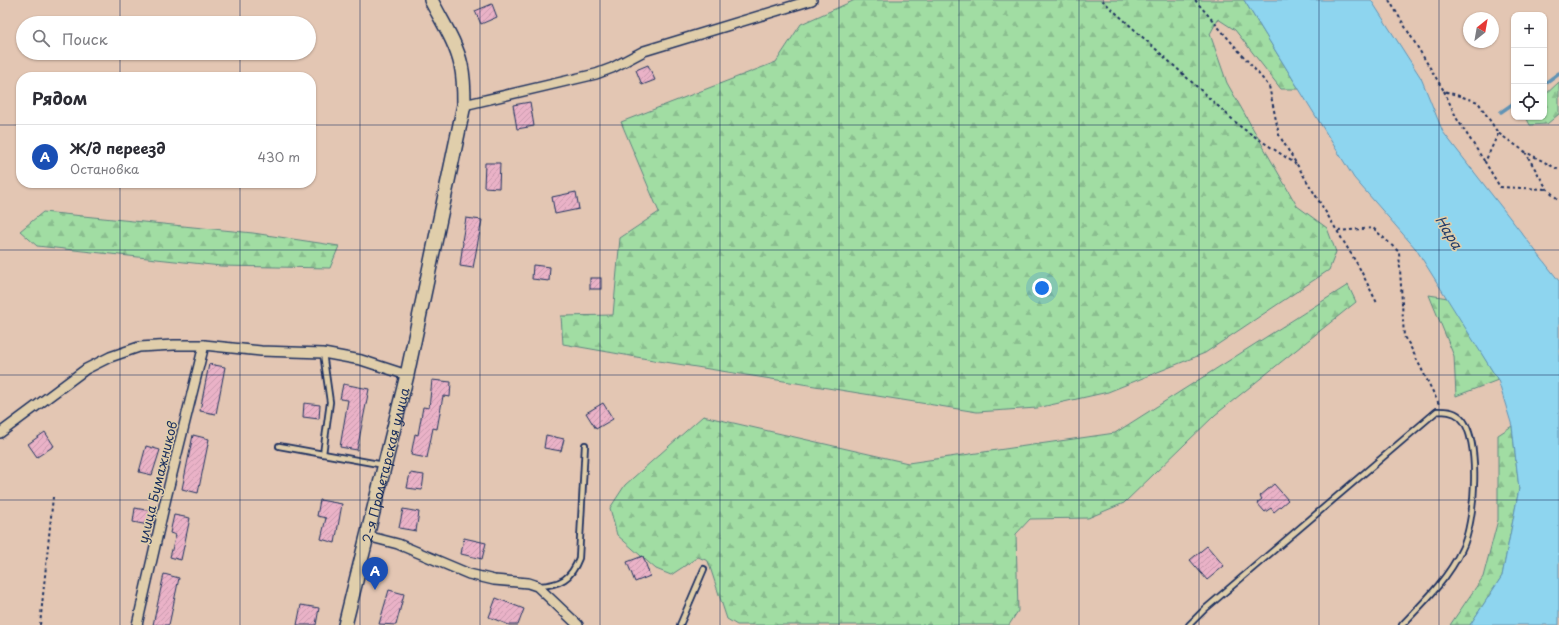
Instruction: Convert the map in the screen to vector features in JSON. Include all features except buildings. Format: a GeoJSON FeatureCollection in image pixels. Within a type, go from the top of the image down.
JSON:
{"type":"FeatureCollection","features":[{"type":"Feature","properties":{"kind":"main road","name":"2-я Пролетарская улица"},"geometry":{"type":"LineString","coordinates":[[345,625],[407,375],[464,105],[464,86],[461,64],[431,0]]}},
{"type":"Feature","properties":{"kind":"street"},"geometry":{"type":"LineString","coordinates":[[464,105],[596,74],[612,68],[644,51],[812,0]]}},
{"type":"Feature","properties":{"kind":"street"},"geometry":{"type":"LineString","coordinates":[[0,433],[86,369],[110,357],[140,348],[174,345],[204,345],[261,351],[323,353],[362,360],[407,375]]}},
{"type":"Feature","properties":{"kind":"street","name":"улица Бумажников"},"geometry":{"type":"LineString","coordinates":[[137,625],[166,498],[204,345]]}},
{"type":"Feature","properties":{"kind":"street"},"geometry":{"type":"LineString","coordinates":[[367,536],[398,544],[470,574],[494,580],[528,583],[537,586],[578,625]]}},
{"type":"Feature","properties":{"kind":"lane"},"geometry":{"type":"LineString","coordinates":[[323,353],[330,402],[323,454]]}},
{"type":"Feature","properties":{"kind":"lane"},"geometry":{"type":"LineString","coordinates":[[1189,625],[1211,604],[1437,411],[1452,412],[1460,416],[1468,427],[1475,476],[1470,518],[1463,548],[1441,584],[1402,625]]}},
{"type":"Feature","properties":{"kind":"lane"},"geometry":{"type":"LineString","coordinates":[[537,586],[552,586],[565,580],[574,570],[579,558],[585,445]]}},
{"type":"Feature","properties":{"kind":"lane"},"geometry":{"type":"LineString","coordinates":[[279,446],[384,465]]}},
{"type":"Feature","properties":{"kind":"lane"},"geometry":{"type":"LineString","coordinates":[[680,625],[704,569]]}},
{"type":"Feature","properties":{"kind":"path"},"geometry":{"type":"LineString","coordinates":[[1102,0],[1242,128],[1297,165]]}},
{"type":"Feature","properties":{"kind":"path"},"geometry":{"type":"LineString","coordinates":[[1196,0],[1269,86],[1278,135],[1338,231],[1359,267],[1377,303]]}},
{"type":"Feature","properties":{"kind":"path"},"geometry":{"type":"LineString","coordinates":[[1389,0],[1444,91],[1457,119],[1500,187],[1548,189]]}},
{"type":"Feature","properties":{"kind":"path"},"geometry":{"type":"LineString","coordinates":[[1444,91],[1478,102],[1498,134],[1524,151],[1559,170]]}},
{"type":"Feature","properties":{"kind":"path"},"geometry":{"type":"LineString","coordinates":[[1485,162],[1498,134]]}},
{"type":"Feature","properties":{"kind":"path"},"geometry":{"type":"LineString","coordinates":[[1524,151],[1548,189],[1559,200]]}},
{"type":"Feature","properties":{"kind":"path"},"geometry":{"type":"LineString","coordinates":[[1338,231],[1373,228],[1399,252],[1404,337],[1440,403],[1437,411]]}},
{"type":"Feature","properties":{"kind":"path"},"geometry":{"type":"LineString","coordinates":[[40,625],[53,497]]}},
{"type":"Feature","properties":{"kind":"green space"},"geometry":{"type":"Polygon","coordinates":[[[855,0],[1244,0],[1299,89],[1281,89],[1235,30],[1218,19],[1210,34],[1227,83],[1297,206],[1327,228],[1336,252],[1329,270],[1205,353],[1108,392],[1037,408],[977,412],[659,361],[563,344],[561,316],[613,315],[620,238],[659,212],[621,122],[776,62],[801,24],[855,0]]]}},
{"type":"Feature","properties":{"kind":"green space"},"geometry":{"type":"Polygon","coordinates":[[[1559,82],[1559,114],[1547,124],[1530,125],[1528,120],[1547,120],[1547,93],[1559,82]]]}},
{"type":"Feature","properties":{"kind":"green space"},"geometry":{"type":"Polygon","coordinates":[[[43,212],[253,233],[339,246],[330,268],[221,266],[37,246],[20,231],[43,212]]]}},
{"type":"Feature","properties":{"kind":"green space"},"geometry":{"type":"Polygon","coordinates":[[[1348,285],[1356,302],[1215,415],[1124,503],[1088,518],[1030,519],[1016,534],[1018,611],[1009,625],[737,625],[727,619],[708,561],[698,557],[671,575],[656,569],[617,535],[610,508],[625,485],[703,416],[908,463],[1115,433],[1348,285]]]}},
{"type":"Feature","properties":{"kind":"green space"},"geometry":{"type":"Polygon","coordinates":[[[1429,295],[1448,298],[1498,380],[1456,396],[1454,356],[1429,295]]]}},
{"type":"Feature","properties":{"kind":"green space"},"geometry":{"type":"Polygon","coordinates":[[[1512,426],[1519,489],[1502,576],[1470,625],[1450,625],[1483,577],[1498,520],[1498,435],[1512,426]]]}},
{"type":"Feature","properties":{"kind":"water","name":"Нара"},"geometry":{"type":"Polygon","coordinates":[[[1244,0],[1371,0],[1421,78],[1443,132],[1559,281],[1559,625],[1470,625],[1502,576],[1519,489],[1512,426],[1498,380],[1416,249],[1354,178],[1244,0]]]}},
{"type":"Feature","properties":{"kind":"waterway"},"geometry":{"type":"LineString","coordinates":[[1547,82],[1559,73]]}},
{"type":"Feature","properties":{"kind":"waterway"},"geometry":{"type":"LineString","coordinates":[[1501,112],[1511,105]]}},
{"type":"Feature","properties":{"kind":"place","name":"Ж/д переезд"},"geometry":{"type":"Point","coordinates":[375,590]}}]}
